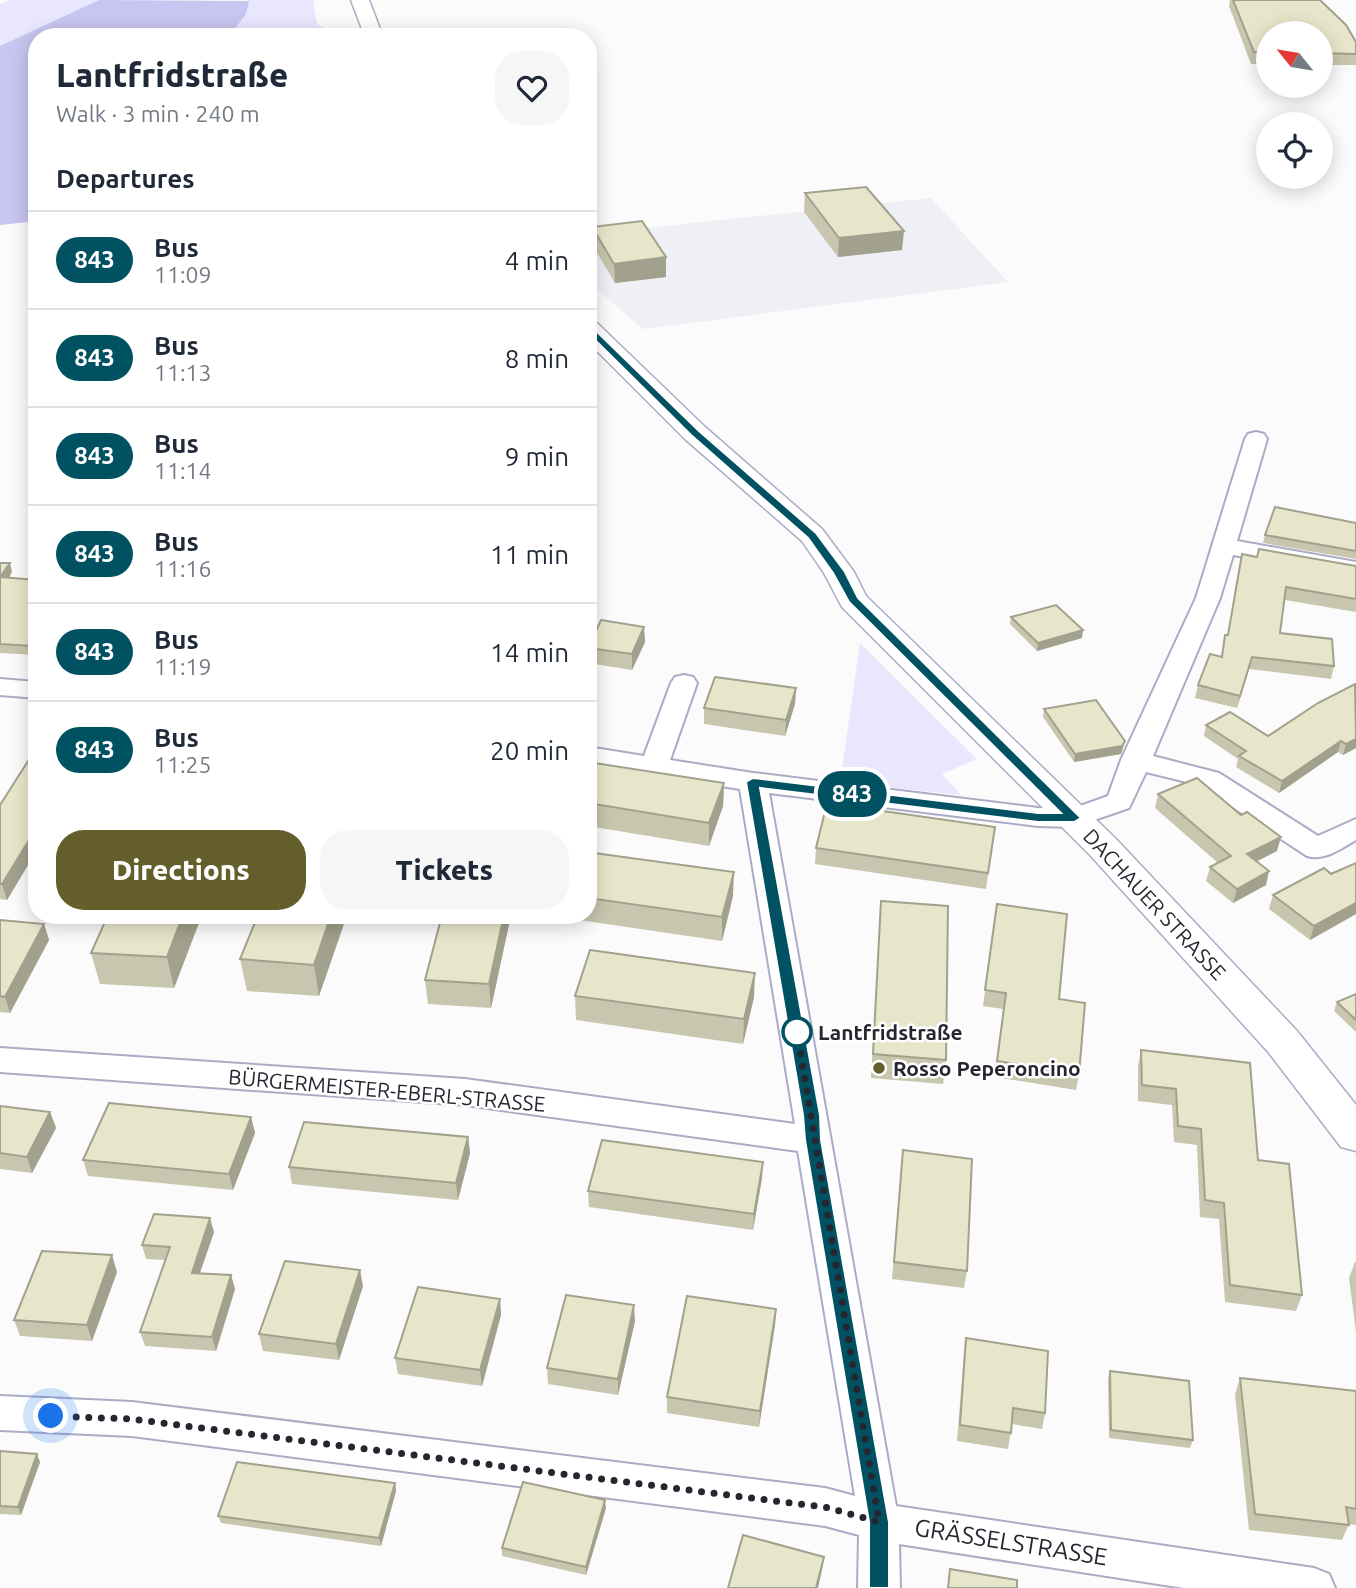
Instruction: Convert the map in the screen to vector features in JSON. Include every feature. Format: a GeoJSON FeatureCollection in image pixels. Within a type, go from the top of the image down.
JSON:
{"type":"FeatureCollection","features":[{"type":"Feature","properties":{"kind":"street"},"geometry":{"type":"LineString","coordinates":[[359,0],[370,28]]}},
{"type":"Feature","properties":{"kind":"street","name":"DACHAUER STRASSE"},"geometry":{"type":"LineString","coordinates":[[597,337],[695,433],[812,535],[839,572],[853,600],[1074,818],[1283,1042],[1356,1135]]}},
{"type":"Feature","properties":{"kind":"street"},"geometry":{"type":"LineString","coordinates":[[597,758],[753,782],[1038,817],[1074,818],[1119,802],[1135,760],[1197,624],[1256,439]]}},
{"type":"Feature","properties":{"kind":"street"},"geometry":{"type":"LineString","coordinates":[[1224,546],[1356,569]]}},
{"type":"Feature","properties":{"kind":"street"},"geometry":{"type":"LineString","coordinates":[[654,767],[684,683]]}},
{"type":"Feature","properties":{"kind":"street"},"geometry":{"type":"LineString","coordinates":[[0,687],[28,689]]}},
{"type":"Feature","properties":{"kind":"street"},"geometry":{"type":"LineString","coordinates":[[1135,760],[1209,779],[1317,849],[1356,828]]}},
{"type":"Feature","properties":{"kind":"street"},"geometry":{"type":"LineString","coordinates":[[753,782],[879,1522],[879,1588]]}},
{"type":"Feature","properties":{"kind":"street","name":"BÜRGERMEISTER-EBERL-STRASSE"},"geometry":{"type":"LineString","coordinates":[[0,1060],[465,1092],[813,1140]]}},
{"type":"Feature","properties":{"kind":"street","name":"GRÄSSELSTRASSE"},"geometry":{"type":"LineString","coordinates":[[0,1413],[145,1421],[825,1507],[879,1522],[1314,1588]]}},
{"type":"Feature","properties":{"kind":"shaded area"},"geometry":{"type":"Polygon","coordinates":[[[10,0],[99,0],[39,28],[28,28],[28,33],[0,46],[0,4],[10,0]]]}},
{"type":"Feature","properties":{"kind":"shaded area"},"geometry":{"type":"Polygon","coordinates":[[[248,0],[313,0],[317,24],[325,28],[236,28],[246,14],[248,0]]]}},
{"type":"Feature","properties":{"kind":"shaded area"},"geometry":{"type":"Polygon","coordinates":[[[931,198],[1008,282],[643,329],[597,288],[597,233],[931,198]]]}},
{"type":"Feature","properties":{"kind":"shaded area"},"geometry":{"type":"Polygon","coordinates":[[[860,643],[977,759],[942,774],[961,795],[840,782],[860,643]]]}},
{"type":"Feature","properties":{"kind":"water"},"geometry":{"type":"Polygon","coordinates":[[[99,0],[249,1],[246,14],[236,28],[39,28],[99,0]]]}},
{"type":"Feature","properties":{"kind":"water"},"geometry":{"type":"Polygon","coordinates":[[[28,33],[28,222],[0,225],[0,46],[28,33]]]}},
{"type":"Feature","properties":{"kind":"building"},"geometry":{"type":"Polygon","coordinates":[[[1233,0],[1320,0],[1346,25],[1356,42],[1356,54],[1334,53],[1334,21],[1256,21],[1254,52],[1233,0]]]}},
{"type":"Feature","properties":{"kind":"building"},"geometry":{"type":"Polygon","coordinates":[[[866,187],[904,231],[839,238],[805,193],[866,187]]]}},
{"type":"Feature","properties":{"kind":"building"},"geometry":{"type":"Polygon","coordinates":[[[642,221],[666,257],[614,264],[597,235],[597,226],[642,221]]]}},
{"type":"Feature","properties":{"kind":"building"},"geometry":{"type":"Polygon","coordinates":[[[1275,507],[1356,523],[1356,551],[1265,535],[1275,507]]]}},
{"type":"Feature","properties":{"kind":"building"},"geometry":{"type":"Polygon","coordinates":[[[1259,549],[1356,566],[1356,599],[1286,587],[1280,633],[1332,639],[1334,666],[1252,657],[1240,696],[1198,685],[1210,654],[1222,657],[1242,554],[1257,557],[1259,549]]]}},
{"type":"Feature","properties":{"kind":"building"},"geometry":{"type":"Polygon","coordinates":[[[0,563],[10,563],[0,577],[0,563]]]}},
{"type":"Feature","properties":{"kind":"building"},"geometry":{"type":"Polygon","coordinates":[[[0,577],[28,579],[28,646],[0,644],[0,577]]]}},
{"type":"Feature","properties":{"kind":"building"},"geometry":{"type":"Polygon","coordinates":[[[1056,605],[1083,630],[1038,643],[1011,617],[1056,605]]]}},
{"type":"Feature","properties":{"kind":"building"},"geometry":{"type":"Polygon","coordinates":[[[601,620],[644,627],[632,654],[597,649],[597,629],[601,620]]]}},
{"type":"Feature","properties":{"kind":"building"},"geometry":{"type":"Polygon","coordinates":[[[715,677],[796,688],[786,720],[704,708],[715,677]]]}},
{"type":"Feature","properties":{"kind":"building"},"geometry":{"type":"Polygon","coordinates":[[[1355,684],[1356,739],[1346,744],[1341,741],[1282,781],[1239,756],[1246,751],[1206,725],[1230,712],[1268,736],[1318,703],[1355,684]]]}},
{"type":"Feature","properties":{"kind":"building"},"geometry":{"type":"Polygon","coordinates":[[[1096,700],[1125,741],[1122,746],[1075,754],[1044,709],[1096,700]]]}},
{"type":"Feature","properties":{"kind":"building"},"geometry":{"type":"Polygon","coordinates":[[[28,761],[28,842],[2,884],[0,884],[0,805],[28,761]]]}},
{"type":"Feature","properties":{"kind":"building"},"geometry":{"type":"Polygon","coordinates":[[[597,763],[724,783],[709,823],[597,804],[597,763]]]}},
{"type":"Feature","properties":{"kind":"building"},"geometry":{"type":"Polygon","coordinates":[[[1197,778],[1241,815],[1247,812],[1281,837],[1247,854],[1269,871],[1237,889],[1210,867],[1231,856],[1158,794],[1197,778]]]}},
{"type":"Feature","properties":{"kind":"building"},"geometry":{"type":"Polygon","coordinates":[[[827,803],[995,827],[988,873],[816,848],[827,803]]]}},
{"type":"Feature","properties":{"kind":"building"},"geometry":{"type":"Polygon","coordinates":[[[597,853],[734,872],[722,917],[597,899],[597,853]]]}},
{"type":"Feature","properties":{"kind":"building"},"geometry":{"type":"Polygon","coordinates":[[[1356,863],[1356,903],[1314,926],[1273,895],[1324,868],[1331,874],[1356,863]]]}},
{"type":"Feature","properties":{"kind":"building"},"geometry":{"type":"Polygon","coordinates":[[[881,901],[948,906],[946,1060],[873,1054],[881,901]]]}},
{"type":"Feature","properties":{"kind":"building"},"geometry":{"type":"Polygon","coordinates":[[[997,904],[1067,914],[1059,999],[1085,1003],[1079,1074],[997,1061],[1006,993],[985,990],[997,904]]]}},
{"type":"Feature","properties":{"kind":"building"},"geometry":{"type":"Polygon","coordinates":[[[0,920],[44,924],[5,997],[0,996],[0,920]]]}},
{"type":"Feature","properties":{"kind":"building"},"geometry":{"type":"Polygon","coordinates":[[[104,924],[180,924],[167,957],[91,953],[104,924]]]}},
{"type":"Feature","properties":{"kind":"building"},"geometry":{"type":"Polygon","coordinates":[[[254,924],[328,924],[314,965],[240,959],[254,924]]]}},
{"type":"Feature","properties":{"kind":"building"},"geometry":{"type":"Polygon","coordinates":[[[440,924],[502,924],[489,984],[425,980],[440,924]]]}},
{"type":"Feature","properties":{"kind":"building"},"geometry":{"type":"Polygon","coordinates":[[[590,950],[755,973],[744,1019],[575,996],[590,950]]]}},
{"type":"Feature","properties":{"kind":"building"},"geometry":{"type":"Polygon","coordinates":[[[1356,994],[1356,1020],[1337,1002],[1356,994]]]}},
{"type":"Feature","properties":{"kind":"building"},"geometry":{"type":"Polygon","coordinates":[[[1141,1050],[1250,1063],[1258,1160],[1289,1164],[1302,1295],[1230,1285],[1224,1203],[1205,1200],[1201,1129],[1178,1126],[1176,1089],[1142,1085],[1141,1050]]]}},
{"type":"Feature","properties":{"kind":"building"},"geometry":{"type":"Polygon","coordinates":[[[109,1103],[251,1117],[229,1174],[83,1160],[109,1103]]]}},
{"type":"Feature","properties":{"kind":"building"},"geometry":{"type":"Polygon","coordinates":[[[0,1106],[50,1112],[27,1157],[0,1153],[0,1106]]]}},
{"type":"Feature","properties":{"kind":"building"},"geometry":{"type":"Polygon","coordinates":[[[304,1122],[468,1137],[456,1183],[289,1167],[304,1122]]]}},
{"type":"Feature","properties":{"kind":"building"},"geometry":{"type":"Polygon","coordinates":[[[602,1140],[763,1162],[754,1214],[588,1191],[602,1140]]]}},
{"type":"Feature","properties":{"kind":"building"},"geometry":{"type":"Polygon","coordinates":[[[903,1150],[972,1159],[967,1271],[894,1262],[903,1150]]]}},
{"type":"Feature","properties":{"kind":"building"},"geometry":{"type":"Polygon","coordinates":[[[154,1214],[210,1218],[192,1273],[231,1275],[212,1337],[140,1332],[170,1247],[142,1245],[154,1214]]]}},
{"type":"Feature","properties":{"kind":"building"},"geometry":{"type":"Polygon","coordinates":[[[42,1251],[112,1255],[87,1325],[14,1320],[42,1251]]]}},
{"type":"Feature","properties":{"kind":"building"},"geometry":{"type":"Polygon","coordinates":[[[285,1261],[360,1270],[336,1344],[259,1334],[285,1261]]]}},
{"type":"Feature","properties":{"kind":"building"},"geometry":{"type":"Polygon","coordinates":[[[418,1287],[500,1299],[480,1370],[395,1358],[418,1287]]]}},
{"type":"Feature","properties":{"kind":"building"},"geometry":{"type":"Polygon","coordinates":[[[566,1295],[634,1305],[618,1379],[547,1368],[566,1295]]]}},
{"type":"Feature","properties":{"kind":"building"},"geometry":{"type":"Polygon","coordinates":[[[687,1296],[776,1309],[760,1411],[667,1397],[687,1296]]]}},
{"type":"Feature","properties":{"kind":"building"},"geometry":{"type":"Polygon","coordinates":[[[966,1338],[1048,1351],[1045,1413],[1013,1408],[1011,1433],[960,1425],[966,1338]]]}},
{"type":"Feature","properties":{"kind":"building"},"geometry":{"type":"Polygon","coordinates":[[[1110,1371],[1189,1381],[1193,1440],[1111,1430],[1110,1371]]]}},
{"type":"Feature","properties":{"kind":"building"},"geometry":{"type":"Polygon","coordinates":[[[1240,1378],[1356,1391],[1356,1509],[1346,1507],[1349,1525],[1255,1514],[1240,1378]]]}},
{"type":"Feature","properties":{"kind":"building"},"geometry":{"type":"Polygon","coordinates":[[[0,1451],[37,1454],[18,1507],[0,1506],[0,1451]]]}},
{"type":"Feature","properties":{"kind":"building"},"geometry":{"type":"Polygon","coordinates":[[[237,1462],[395,1483],[379,1538],[218,1516],[237,1462]]]}},
{"type":"Feature","properties":{"kind":"building"},"geometry":{"type":"Polygon","coordinates":[[[523,1482],[605,1500],[586,1567],[502,1548],[523,1482]]]}},
{"type":"Feature","properties":{"kind":"building"},"geometry":{"type":"Polygon","coordinates":[[[743,1535],[824,1557],[816,1588],[728,1588],[743,1535]]]}},
{"type":"Feature","properties":{"kind":"building"},"geometry":{"type":"Polygon","coordinates":[[[950,1569],[1017,1580],[1017,1588],[948,1588],[950,1569]]]}},
{"type":"Feature","properties":{"kind":"bus line","name":"843"},"geometry":{"type":"LineString","coordinates":[[597,337],[695,433],[812,535],[839,572],[853,600],[1074,818],[1038,817],[753,782],[879,1522],[879,1588]]}},
{"type":"Feature","properties":{"kind":"place","name":"Lantfridstraße"},"geometry":{"type":"Point","coordinates":[797,1032]}},
{"type":"Feature","properties":{"kind":"place","name":"Rosso Peperoncino"},"geometry":{"type":"Point","coordinates":[879,1068]}},
{"type":"Feature","properties":{"kind":"route"},"geometry":{"type":"LineString","coordinates":[[51,1416],[131,1419],[825,1507],[879,1522],[797,1032]]}}]}
